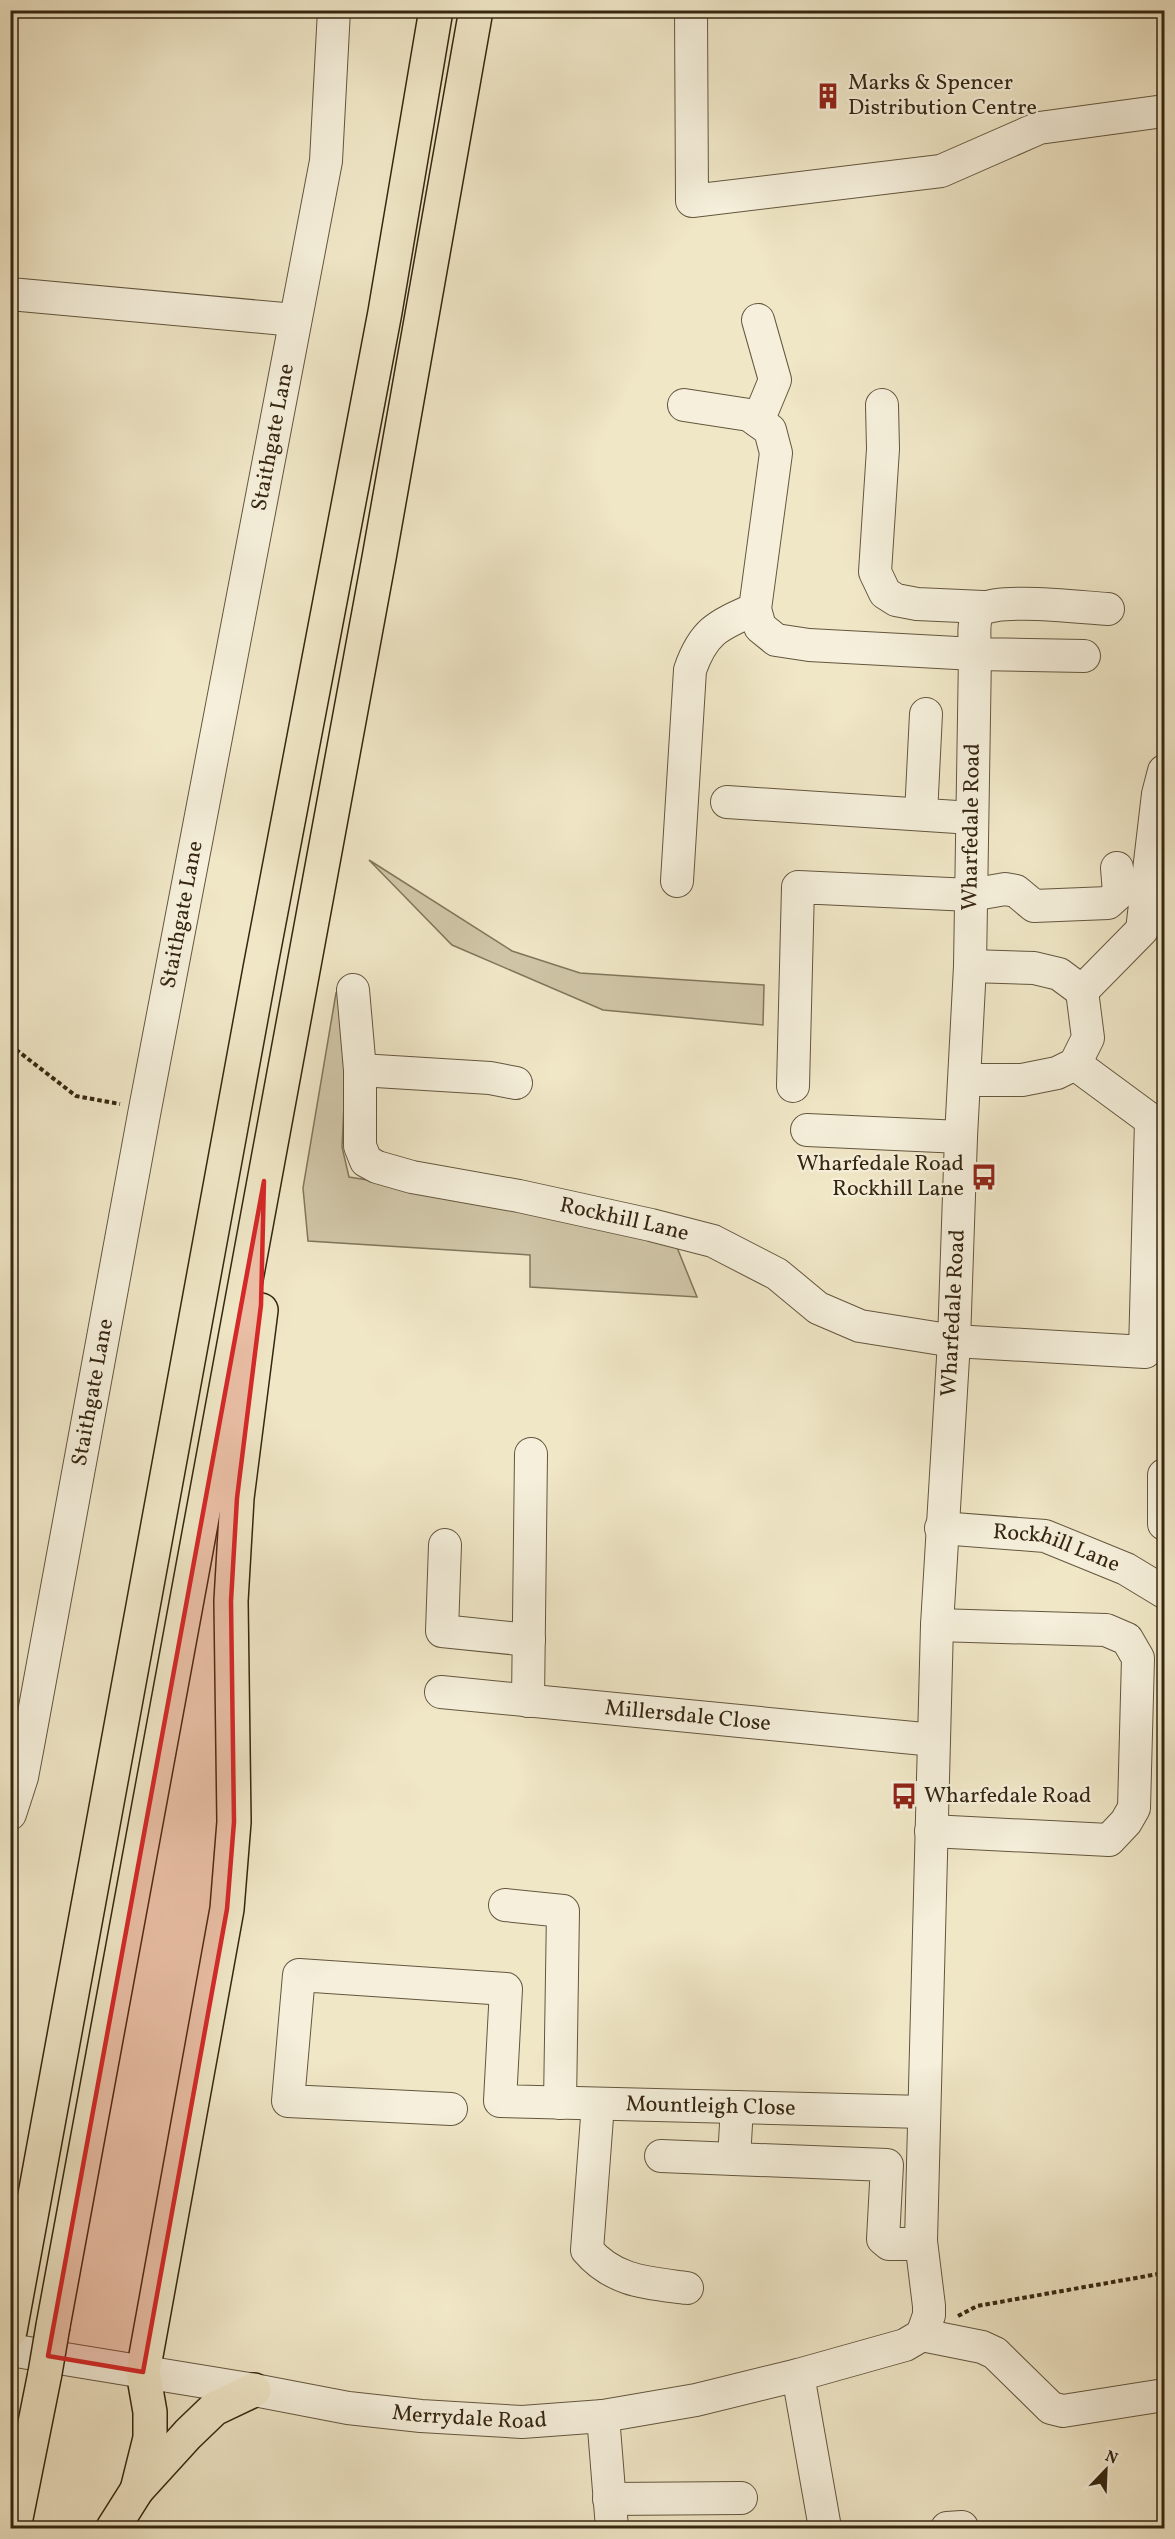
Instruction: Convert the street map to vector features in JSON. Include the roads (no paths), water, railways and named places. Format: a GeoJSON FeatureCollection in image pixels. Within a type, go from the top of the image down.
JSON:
{"type":"FeatureCollection","features":[{"type":"Feature","properties":{"kind":"highway"},"geometry":{"type":"LineString","coordinates":[[12,2324],[260,969],[385,312],[436,10]]}},
{"type":"Feature","properties":{"kind":"highway"},"geometry":{"type":"LineString","coordinates":[[14,2529],[45,2373],[423,317],[476,10]]}},
{"type":"Feature","properties":{"kind":"highway"},"geometry":{"type":"LineString","coordinates":[[137,2490],[150,2438],[150,2412],[143,2372],[227,1909],[234,1822],[231,1601],[237,1498],[261,1305],[264,1181]]}},
{"type":"Feature","properties":{"kind":"highway"},"geometry":{"type":"LineString","coordinates":[[113,2529],[137,2490],[214,2409],[254,2390]]}},
{"type":"Feature","properties":{"kind":"street","name":"Staithgate Lane"},"geometry":{"type":"LineString","coordinates":[[10,1814],[22,1777],[145,1109],[326,161],[334,10]]}},
{"type":"Feature","properties":{"kind":"street"},"geometry":{"type":"LineString","coordinates":[[691,10],[692,201],[941,171],[1039,128],[1164,111]]}},
{"type":"Feature","properties":{"kind":"street"},"geometry":{"type":"LineString","coordinates":[[10,294],[295,320]]}},
{"type":"Feature","properties":{"kind":"street"},"geometry":{"type":"LineString","coordinates":[[758,320],[775,381],[758,421]]}},
{"type":"Feature","properties":{"kind":"street"},"geometry":{"type":"LineString","coordinates":[[684,405],[749,415],[770,430],[776,453],[755,609],[760,627],[776,640],[809,645],[975,654],[1084,656]]}},
{"type":"Feature","properties":{"kind":"street"},"geometry":{"type":"LineString","coordinates":[[882,405],[883,449],[875,572],[885,593],[896,600],[917,604],[983,607],[1002,604],[1108,609]]}},
{"type":"Feature","properties":{"kind":"street","name":"Wharfedale Road"},"geometry":{"type":"LineString","coordinates":[[922,2336],[929,2315],[921,2244],[937,1625],[941,1528],[954,1341],[970,966],[976,615],[983,607]]}},
{"type":"Feature","properties":{"kind":"street"},"geometry":{"type":"LineString","coordinates":[[677,881],[690,670],[698,648],[717,626],[755,609]]}},
{"type":"Feature","properties":{"kind":"street"},"geometry":{"type":"LineString","coordinates":[[921,814],[926,714]]}},
{"type":"Feature","properties":{"kind":"street"},"geometry":{"type":"LineString","coordinates":[[1082,991],[1142,930],[1158,794],[1164,771]]}},
{"type":"Feature","properties":{"kind":"street"},"geometry":{"type":"LineString","coordinates":[[727,802],[972,818]]}},
{"type":"Feature","properties":{"kind":"street"},"geometry":{"type":"LineString","coordinates":[[793,1086],[798,887],[971,895],[1005,889],[1016,891],[1034,906],[1108,903],[1119,893],[1117,868]]}},
{"type":"Feature","properties":{"kind":"street"},"geometry":{"type":"LineString","coordinates":[[965,1080],[1022,1080],[1057,1073],[1075,1064],[1088,1038],[1082,991],[1059,974],[1034,968],[970,966]]}},
{"type":"Feature","properties":{"kind":"street","name":"Rockhill Lane"},"geometry":{"type":"LineString","coordinates":[[353,990],[360,1070],[360,1146],[366,1161],[377,1167],[412,1177],[519,1196],[713,1241],[777,1274],[818,1308],[860,1326],[954,1341],[1145,1352],[1160,1121]]}},
{"type":"Feature","properties":{"kind":"street"},"geometry":{"type":"LineString","coordinates":[[1075,1064],[1160,1121]]}},
{"type":"Feature","properties":{"kind":"street"},"geometry":{"type":"LineString","coordinates":[[360,1070],[490,1078],[516,1083]]}},
{"type":"Feature","properties":{"kind":"street"},"geometry":{"type":"LineString","coordinates":[[807,1130],[961,1137]]}},
{"type":"Feature","properties":{"kind":"street"},"geometry":{"type":"LineString","coordinates":[[528,1701],[531,1454]]}},
{"type":"Feature","properties":{"kind":"street"},"geometry":{"type":"LineString","coordinates":[[1164,1475],[1164,1524]]}},
{"type":"Feature","properties":{"kind":"street","name":"Rockhill Lane"},"geometry":{"type":"LineString","coordinates":[[941,1528],[1045,1536],[1125,1569],[1164,1592]]}},
{"type":"Feature","properties":{"kind":"street"},"geometry":{"type":"LineString","coordinates":[[445,1545],[442,1631],[529,1640]]}},
{"type":"Feature","properties":{"kind":"street"},"geometry":{"type":"LineString","coordinates":[[931,1831],[1109,1840],[1130,1815],[1134,1808],[1135,1797],[1138,1659],[1127,1639],[1106,1630],[937,1625]]}},
{"type":"Feature","properties":{"kind":"street","name":"Millersdale Close"},"geometry":{"type":"LineString","coordinates":[[441,1692],[934,1740]]}},
{"type":"Feature","properties":{"kind":"street"},"geometry":{"type":"LineString","coordinates":[[504,1905],[563,1911],[560,2103]]}},
{"type":"Feature","properties":{"kind":"street","name":"Mountleigh Close"},"geometry":{"type":"LineString","coordinates":[[451,2109],[288,2101],[299,1975],[506,1989],[500,2101],[923,2112]]}},
{"type":"Feature","properties":{"kind":"street"},"geometry":{"type":"LineString","coordinates":[[598,2104],[587,2250],[612,2271],[633,2281],[687,2288]]}},
{"type":"Feature","properties":{"kind":"street"},"geometry":{"type":"LineString","coordinates":[[734,2159],[737,2108]]}},
{"type":"Feature","properties":{"kind":"street"},"geometry":{"type":"LineString","coordinates":[[661,2156],[887,2165],[883,2239],[889,2244],[921,2244]]}},
{"type":"Feature","properties":{"kind":"street"},"geometry":{"type":"LineString","coordinates":[[922,2336],[982,2347],[995,2353],[1051,2408],[1063,2410],[1164,2395]]}},
{"type":"Feature","properties":{"kind":"street","name":"Merrydale Road"},"geometry":{"type":"LineString","coordinates":[[10,2350],[254,2390],[348,2409],[522,2422],[603,2416],[696,2400],[905,2345],[922,2336]]}},
{"type":"Feature","properties":{"kind":"street"},"geometry":{"type":"LineString","coordinates":[[798,2375],[825,2529]]}},
{"type":"Feature","properties":{"kind":"street"},"geometry":{"type":"LineString","coordinates":[[603,2416],[611,2514],[741,2498]]}},
{"type":"Feature","properties":{"kind":"place","name":"Marks & Spencer Distribution Centre"},"geometry":{"type":"Point","coordinates":[828,96]}},
{"type":"Feature","properties":{"kind":"place","name":"Wharfedale Road Rockhill Lane"},"geometry":{"type":"Point","coordinates":[984,1177]}},
{"type":"Feature","properties":{"kind":"place","name":"Wharfedale Road"},"geometry":{"type":"Point","coordinates":[904,1796]}}]}
